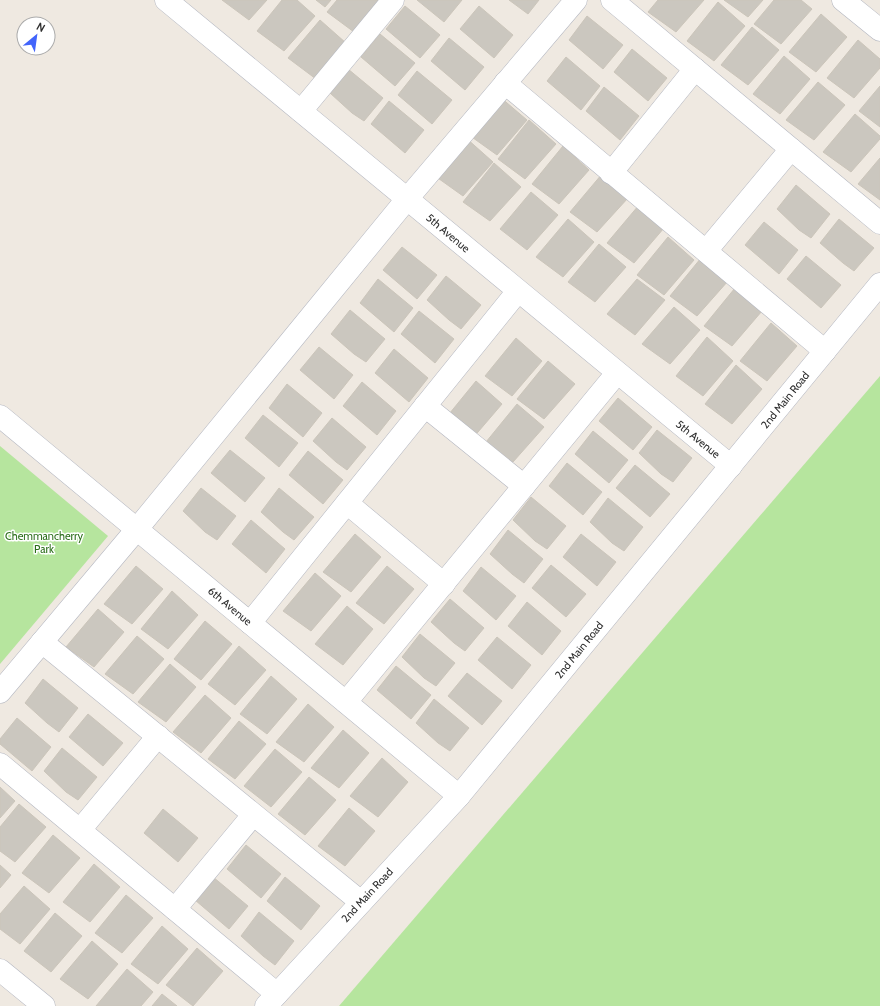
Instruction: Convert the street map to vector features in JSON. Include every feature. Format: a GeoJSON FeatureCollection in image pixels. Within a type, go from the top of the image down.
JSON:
{"type":"FeatureCollection","features":[{"type":"Feature","properties":{"kind":"street","name":"5th Avenue"},"geometry":{"type":"LineString","coordinates":[[166,0],[731,466]]}},
{"type":"Feature","properties":{"kind":"street"},"geometry":{"type":"LineString","coordinates":[[301,111],[394,0]]}},
{"type":"Feature","properties":{"kind":"street"},"geometry":{"type":"LineString","coordinates":[[0,692],[137,529],[407,199],[576,0]]}},
{"type":"Feature","properties":{"kind":"street"},"geometry":{"type":"LineString","coordinates":[[612,0],[880,223]]}},
{"type":"Feature","properties":{"kind":"street"},"geometry":{"type":"LineString","coordinates":[[843,0],[880,30]]}},
{"type":"Feature","properties":{"kind":"street"},"geometry":{"type":"LineString","coordinates":[[611,173],[695,69]]}},
{"type":"Feature","properties":{"kind":"street"},"geometry":{"type":"LineString","coordinates":[[505,83],[825,351]]}},
{"type":"Feature","properties":{"kind":"street"},"geometry":{"type":"LineString","coordinates":[[706,251],[791,149]]}},
{"type":"Feature","properties":{"kind":"street","name":"2nd Main Road"},"geometry":{"type":"LineString","coordinates":[[272,1000],[460,796],[880,284]]}},
{"type":"Feature","properties":{"kind":"street"},"geometry":{"type":"LineString","coordinates":[[250,622],[518,291]]}},
{"type":"Feature","properties":{"kind":"street"},"geometry":{"type":"LineString","coordinates":[[346,702],[617,373]]}},
{"type":"Feature","properties":{"kind":"street"},"geometry":{"type":"LineString","coordinates":[[426,406],[524,486]]}},
{"type":"Feature","properties":{"kind":"street","name":"6th Avenue"},"geometry":{"type":"LineString","coordinates":[[0,416],[460,796]]}},
{"type":"Feature","properties":{"kind":"street"},"geometry":{"type":"LineString","coordinates":[[347,503],[444,584]]}},
{"type":"Feature","properties":{"kind":"street"},"geometry":{"type":"LineString","coordinates":[[42,642],[361,902]]}},
{"type":"Feature","properties":{"kind":"street"},"geometry":{"type":"LineString","coordinates":[[80,830],[158,736]]}},
{"type":"Feature","properties":{"kind":"street"},"geometry":{"type":"LineString","coordinates":[[0,764],[175,909],[272,1000]]}},
{"type":"Feature","properties":{"kind":"street"},"geometry":{"type":"LineString","coordinates":[[175,909],[253,815]]}},
{"type":"Feature","properties":{"kind":"street"},"geometry":{"type":"LineString","coordinates":[[0,970],[44,1006]]}},
{"type":"Feature","properties":{"kind":"green space"},"geometry":{"type":"Polygon","coordinates":[[[880,376],[880,1006],[339,1006],[880,376]]]}},
{"type":"Feature","properties":{"kind":"green space","name":"Chemmancherry Park"},"geometry":{"type":"Polygon","coordinates":[[[0,446],[108,536],[0,664],[0,446]]]}},
{"type":"Feature","properties":{"kind":"building"},"geometry":{"type":"Polygon","coordinates":[[[222,0],[267,0],[249,20],[222,0]]]}},
{"type":"Feature","properties":{"kind":"building"},"geometry":{"type":"Polygon","coordinates":[[[282,0],[297,0],[315,16],[284,51],[257,31],[282,0]]]}},
{"type":"Feature","properties":{"kind":"building"},"geometry":{"type":"Polygon","coordinates":[[[316,0],[331,0],[325,7],[316,0]]]}},
{"type":"Feature","properties":{"kind":"building"},"geometry":{"type":"Polygon","coordinates":[[[337,0],[382,0],[354,32],[327,12],[337,0]]]}},
{"type":"Feature","properties":{"kind":"building"},"geometry":{"type":"Polygon","coordinates":[[[417,0],[462,0],[444,22],[417,0]]]}},
{"type":"Feature","properties":{"kind":"building"},"geometry":{"type":"Polygon","coordinates":[[[509,0],[539,0],[528,14],[509,0]]]}},
{"type":"Feature","properties":{"kind":"building"},"geometry":{"type":"Polygon","coordinates":[[[658,0],[704,0],[676,32],[648,12],[658,0]]]}},
{"type":"Feature","properties":{"kind":"building"},"geometry":{"type":"Polygon","coordinates":[[[724,0],[763,0],[748,17],[724,0]]]}},
{"type":"Feature","properties":{"kind":"building"},"geometry":{"type":"Polygon","coordinates":[[[774,0],[801,0],[812,9],[781,44],[754,24],[774,0]]]}},
{"type":"Feature","properties":{"kind":"building"},"geometry":{"type":"Polygon","coordinates":[[[718,2],[745,26],[714,61],[687,41],[718,2]]]}},
{"type":"Feature","properties":{"kind":"building"},"geometry":{"type":"Polygon","coordinates":[[[405,6],[440,35],[420,58],[386,29],[405,6]]]}},
{"type":"Feature","properties":{"kind":"building"},"geometry":{"type":"Polygon","coordinates":[[[479,6],[513,35],[494,58],[460,29],[479,6]]]}},
{"type":"Feature","properties":{"kind":"building"},"geometry":{"type":"Polygon","coordinates":[[[821,14],[847,37],[816,72],[789,52],[821,14]]]}},
{"type":"Feature","properties":{"kind":"building"},"geometry":{"type":"Polygon","coordinates":[[[587,16],[623,45],[603,69],[569,40],[587,16]]]}},
{"type":"Feature","properties":{"kind":"building"},"geometry":{"type":"Polygon","coordinates":[[[320,20],[346,43],[316,79],[288,58],[320,20]]]}},
{"type":"Feature","properties":{"kind":"building"},"geometry":{"type":"Polygon","coordinates":[[[752,27],[779,50],[748,85],[721,65],[752,27]]]}},
{"type":"Feature","properties":{"kind":"building"},"geometry":{"type":"Polygon","coordinates":[[[380,34],[415,63],[395,86],[361,57],[380,34]]]}},
{"type":"Feature","properties":{"kind":"building"},"geometry":{"type":"Polygon","coordinates":[[[449,38],[484,67],[465,90],[431,61],[449,38]]]}},
{"type":"Feature","properties":{"kind":"building"},"geometry":{"type":"Polygon","coordinates":[[[858,40],[880,59],[880,68],[854,98],[827,78],[858,40]]]}},
{"type":"Feature","properties":{"kind":"building"},"geometry":{"type":"Polygon","coordinates":[[[632,49],[667,78],[648,101],[614,72],[632,49]]]}},
{"type":"Feature","properties":{"kind":"building"},"geometry":{"type":"Polygon","coordinates":[[[784,56],[810,79],[780,114],[753,94],[784,56]]]}},
{"type":"Feature","properties":{"kind":"building"},"geometry":{"type":"Polygon","coordinates":[[[566,57],[600,86],[581,110],[547,81],[566,57]]]}},
{"type":"Feature","properties":{"kind":"building"},"geometry":{"type":"Polygon","coordinates":[[[348,69],[383,98],[364,121],[352,113],[330,93],[348,69]]]}},
{"type":"Feature","properties":{"kind":"building"},"geometry":{"type":"Polygon","coordinates":[[[417,71],[452,100],[432,124],[398,95],[417,71]]]}},
{"type":"Feature","properties":{"kind":"building"},"geometry":{"type":"Polygon","coordinates":[[[818,82],[845,105],[814,140],[786,120],[818,82]]]}},
{"type":"Feature","properties":{"kind":"building"},"geometry":{"type":"Polygon","coordinates":[[[880,86],[880,127],[859,111],[880,86]]]}},
{"type":"Feature","properties":{"kind":"building"},"geometry":{"type":"Polygon","coordinates":[[[604,87],[639,116],[620,140],[586,111],[604,87]]]}},
{"type":"Feature","properties":{"kind":"building"},"geometry":{"type":"Polygon","coordinates":[[[500,97],[527,120],[497,155],[469,135],[500,97]]]}},
{"type":"Feature","properties":{"kind":"building"},"geometry":{"type":"Polygon","coordinates":[[[389,101],[424,130],[405,153],[371,124],[389,101]]]}},
{"type":"Feature","properties":{"kind":"building"},"geometry":{"type":"Polygon","coordinates":[[[855,114],[880,136],[880,139],[851,172],[823,152],[855,114]]]}},
{"type":"Feature","properties":{"kind":"building"},"geometry":{"type":"Polygon","coordinates":[[[529,120],[556,144],[525,179],[498,159],[529,120]]]}},
{"type":"Feature","properties":{"kind":"building"},"geometry":{"type":"Polygon","coordinates":[[[466,138],[493,162],[463,196],[435,176],[466,138]]]}},
{"type":"Feature","properties":{"kind":"building"},"geometry":{"type":"Polygon","coordinates":[[[563,146],[589,170],[559,204],[532,184],[563,146]]]}},
{"type":"Feature","properties":{"kind":"building"},"geometry":{"type":"Polygon","coordinates":[[[880,158],[880,200],[858,184],[880,158]]]}},
{"type":"Feature","properties":{"kind":"building"},"geometry":{"type":"Polygon","coordinates":[[[494,163],[521,187],[490,221],[463,202],[494,163]]]}},
{"type":"Feature","properties":{"kind":"building"},"geometry":{"type":"Polygon","coordinates":[[[602,174],[628,198],[597,232],[570,212],[602,174]]]}},
{"type":"Feature","properties":{"kind":"building"},"geometry":{"type":"Polygon","coordinates":[[[796,185],[830,214],[811,238],[799,230],[777,209],[796,185]]]}},
{"type":"Feature","properties":{"kind":"building"},"geometry":{"type":"Polygon","coordinates":[[[531,192],[558,215],[527,250],[500,229],[531,192]]]}},
{"type":"Feature","properties":{"kind":"building"},"geometry":{"type":"Polygon","coordinates":[[[639,205],[664,228],[634,263],[607,243],[639,205]]]}},
{"type":"Feature","properties":{"kind":"building"},"geometry":{"type":"Polygon","coordinates":[[[568,219],[594,242],[563,277],[536,257],[568,219]]]}},
{"type":"Feature","properties":{"kind":"building"},"geometry":{"type":"Polygon","coordinates":[[[839,219],[874,248],[854,271],[820,243],[839,219]]]}},
{"type":"Feature","properties":{"kind":"building"},"geometry":{"type":"Polygon","coordinates":[[[764,222],[798,250],[779,274],[745,245],[764,222]]]}},
{"type":"Feature","properties":{"kind":"building"},"geometry":{"type":"Polygon","coordinates":[[[668,237],[694,260],[664,295],[637,275],[668,237]]]}},
{"type":"Feature","properties":{"kind":"building"},"geometry":{"type":"Polygon","coordinates":[[[599,244],[626,267],[595,302],[568,282],[599,244]]]}},
{"type":"Feature","properties":{"kind":"building"},"geometry":{"type":"Polygon","coordinates":[[[402,247],[437,275],[417,299],[383,270],[402,247]]]}},
{"type":"Feature","properties":{"kind":"building"},"geometry":{"type":"Polygon","coordinates":[[[806,256],[841,285],[821,308],[787,279],[806,256]]]}},
{"type":"Feature","properties":{"kind":"building"},"geometry":{"type":"Polygon","coordinates":[[[701,258],[728,281],[697,316],[670,296],[701,258]]]}},
{"type":"Feature","properties":{"kind":"building"},"geometry":{"type":"Polygon","coordinates":[[[446,276],[481,305],[461,329],[427,300],[446,276]]]}},
{"type":"Feature","properties":{"kind":"building"},"geometry":{"type":"Polygon","coordinates":[[[378,279],[413,308],[394,332],[360,303],[378,279]]]}},
{"type":"Feature","properties":{"kind":"building"},"geometry":{"type":"Polygon","coordinates":[[[637,279],[665,300],[635,335],[607,314],[637,279]]]}},
{"type":"Feature","properties":{"kind":"building"},"geometry":{"type":"Polygon","coordinates":[[[735,288],[762,311],[732,346],[704,326],[735,288]]]}},
{"type":"Feature","properties":{"kind":"building"},"geometry":{"type":"Polygon","coordinates":[[[674,307],[700,330],[670,364],[642,344],[674,307]]]}},
{"type":"Feature","properties":{"kind":"building"},"geometry":{"type":"Polygon","coordinates":[[[350,310],[385,339],[366,362],[354,354],[331,334],[350,310]]]}},
{"type":"Feature","properties":{"kind":"building"},"geometry":{"type":"Polygon","coordinates":[[[419,311],[454,339],[435,363],[401,334],[419,311]]]}},
{"type":"Feature","properties":{"kind":"building"},"geometry":{"type":"Polygon","coordinates":[[[771,323],[797,346],[767,381],[740,361],[771,323]]]}},
{"type":"Feature","properties":{"kind":"building"},"geometry":{"type":"Polygon","coordinates":[[[707,337],[733,361],[703,396],[676,376],[707,337]]]}},
{"type":"Feature","properties":{"kind":"building"},"geometry":{"type":"Polygon","coordinates":[[[516,338],[542,361],[512,396],[485,376],[516,338]]]}},
{"type":"Feature","properties":{"kind":"building"},"geometry":{"type":"Polygon","coordinates":[[[319,347],[353,375],[334,399],[300,370],[319,347]]]}},
{"type":"Feature","properties":{"kind":"building"},"geometry":{"type":"Polygon","coordinates":[[[394,349],[428,378],[409,402],[375,373],[394,349]]]}},
{"type":"Feature","properties":{"kind":"building"},"geometry":{"type":"Polygon","coordinates":[[[548,361],[575,384],[544,419],[517,399],[548,361]]]}},
{"type":"Feature","properties":{"kind":"building"},"geometry":{"type":"Polygon","coordinates":[[[736,365],[762,389],[732,424],[705,404],[736,365]]]}},
{"type":"Feature","properties":{"kind":"building"},"geometry":{"type":"Polygon","coordinates":[[[476,381],[502,404],[472,439],[445,419],[476,381]]]}},
{"type":"Feature","properties":{"kind":"building"},"geometry":{"type":"Polygon","coordinates":[[[362,382],[396,411],[377,435],[343,406],[362,382]]]}},
{"type":"Feature","properties":{"kind":"building"},"geometry":{"type":"Polygon","coordinates":[[[287,384],[322,413],[303,437],[269,408],[287,384]]]}},
{"type":"Feature","properties":{"kind":"building"},"geometry":{"type":"Polygon","coordinates":[[[618,398],[652,427],[633,450],[599,421],[618,398]]]}},
{"type":"Feature","properties":{"kind":"building"},"geometry":{"type":"Polygon","coordinates":[[[517,404],[544,427],[513,462],[486,442],[517,404]]]}},
{"type":"Feature","properties":{"kind":"building"},"geometry":{"type":"Polygon","coordinates":[[[263,415],[298,443],[279,467],[245,438],[263,415]]]}},
{"type":"Feature","properties":{"kind":"building"},"geometry":{"type":"Polygon","coordinates":[[[332,418],[366,447],[347,470],[313,441],[332,418]]]}},
{"type":"Feature","properties":{"kind":"building"},"geometry":{"type":"Polygon","coordinates":[[[657,430],[692,458],[673,482],[661,474],[639,453],[657,430]]]}},
{"type":"Feature","properties":{"kind":"building"},"geometry":{"type":"Polygon","coordinates":[[[593,431],[628,460],[609,483],[575,454],[593,431]]]}},
{"type":"Feature","properties":{"kind":"building"},"geometry":{"type":"Polygon","coordinates":[[[230,450],[265,478],[245,502],[211,473],[230,450]]]}},
{"type":"Feature","properties":{"kind":"building"},"geometry":{"type":"Polygon","coordinates":[[[308,451],[343,480],[323,504],[289,475],[308,451]]]}},
{"type":"Feature","properties":{"kind":"building"},"geometry":{"type":"Polygon","coordinates":[[[567,463],[602,492],[583,515],[549,486],[567,463]]]}},
{"type":"Feature","properties":{"kind":"building"},"geometry":{"type":"Polygon","coordinates":[[[635,465],[670,494],[650,517],[616,488],[635,465]]]}},
{"type":"Feature","properties":{"kind":"building"},"geometry":{"type":"Polygon","coordinates":[[[201,488],[236,516],[217,540],[205,532],[183,511],[201,488]]]}},
{"type":"Feature","properties":{"kind":"building"},"geometry":{"type":"Polygon","coordinates":[[[279,488],[314,517],[294,540],[261,512],[279,488]]]}},
{"type":"Feature","properties":{"kind":"building"},"geometry":{"type":"Polygon","coordinates":[[[531,497],[566,526],[547,549],[535,541],[513,520],[531,497]]]}},
{"type":"Feature","properties":{"kind":"building"},"geometry":{"type":"Polygon","coordinates":[[[608,498],[643,527],[624,551],[612,543],[590,522],[608,498]]]}},
{"type":"Feature","properties":{"kind":"building"},"geometry":{"type":"Polygon","coordinates":[[[251,520],[285,549],[266,573],[232,544],[251,520]]]}},
{"type":"Feature","properties":{"kind":"building"},"geometry":{"type":"Polygon","coordinates":[[[508,530],[543,559],[524,583],[490,554],[508,530]]]}},
{"type":"Feature","properties":{"kind":"building"},"geometry":{"type":"Polygon","coordinates":[[[355,534],[381,557],[351,592],[323,572],[355,534]]]}},
{"type":"Feature","properties":{"kind":"building"},"geometry":{"type":"Polygon","coordinates":[[[581,534],[616,562],[597,586],[563,557],[581,534]]]}},
{"type":"Feature","properties":{"kind":"building"},"geometry":{"type":"Polygon","coordinates":[[[551,565],[586,594],[566,617],[532,588],[551,565]]]}},
{"type":"Feature","properties":{"kind":"building"},"geometry":{"type":"Polygon","coordinates":[[[136,566],[163,589],[132,624],[104,604],[136,566]]]}},
{"type":"Feature","properties":{"kind":"building"},"geometry":{"type":"Polygon","coordinates":[[[387,566],[414,589],[384,624],[356,603],[387,566]]]}},
{"type":"Feature","properties":{"kind":"building"},"geometry":{"type":"Polygon","coordinates":[[[481,567],[516,596],[496,620],[463,591],[481,567]]]}},
{"type":"Feature","properties":{"kind":"building"},"geometry":{"type":"Polygon","coordinates":[[[315,573],[341,596],[311,631],[283,611],[315,573]]]}},
{"type":"Feature","properties":{"kind":"building"},"geometry":{"type":"Polygon","coordinates":[[[172,591],[198,615],[168,649],[141,629],[172,591]]]}},
{"type":"Feature","properties":{"kind":"building"},"geometry":{"type":"Polygon","coordinates":[[[450,599],[484,628],[465,651],[431,622],[450,599]]]}},
{"type":"Feature","properties":{"kind":"building"},"geometry":{"type":"Polygon","coordinates":[[[527,602],[561,631],[542,655],[508,626],[527,602]]]}},
{"type":"Feature","properties":{"kind":"building"},"geometry":{"type":"Polygon","coordinates":[[[347,606],[373,629],[343,665],[315,644],[347,606]]]}},
{"type":"Feature","properties":{"kind":"building"},"geometry":{"type":"Polygon","coordinates":[[[98,609],[124,632],[94,667],[66,647],[98,609]]]}},
{"type":"Feature","properties":{"kind":"building"},"geometry":{"type":"Polygon","coordinates":[[[205,621],[232,644],[201,680],[174,659],[205,621]]]}},
{"type":"Feature","properties":{"kind":"building"},"geometry":{"type":"Polygon","coordinates":[[[420,634],[455,663],[436,686],[424,678],[402,657],[420,634]]]}},
{"type":"Feature","properties":{"kind":"building"},"geometry":{"type":"Polygon","coordinates":[[[137,636],[164,659],[133,694],[105,674],[137,636]]]}},
{"type":"Feature","properties":{"kind":"building"},"geometry":{"type":"Polygon","coordinates":[[[497,637],[531,665],[512,689],[478,660],[497,637]]]}},
{"type":"Feature","properties":{"kind":"building"},"geometry":{"type":"Polygon","coordinates":[[[239,646],[266,670],[235,705],[208,684],[239,646]]]}},
{"type":"Feature","properties":{"kind":"building"},"geometry":{"type":"Polygon","coordinates":[[[170,664],[196,687],[166,722],[138,702],[170,664]]]}},
{"type":"Feature","properties":{"kind":"building"},"geometry":{"type":"Polygon","coordinates":[[[396,666],[431,695],[411,719],[377,690],[396,666]]]}},
{"type":"Feature","properties":{"kind":"building"},"geometry":{"type":"Polygon","coordinates":[[[467,673],[502,701],[482,725],[448,696],[467,673]]]}},
{"type":"Feature","properties":{"kind":"building"},"geometry":{"type":"Polygon","coordinates":[[[271,676],[297,699],[267,734],[240,714],[271,676]]]}},
{"type":"Feature","properties":{"kind":"building"},"geometry":{"type":"Polygon","coordinates":[[[43,679],[78,708],[59,732],[25,703],[43,679]]]}},
{"type":"Feature","properties":{"kind":"building"},"geometry":{"type":"Polygon","coordinates":[[[205,695],[231,718],[201,753],[173,732],[205,695]]]}},
{"type":"Feature","properties":{"kind":"building"},"geometry":{"type":"Polygon","coordinates":[[[434,699],[469,728],[450,751],[438,743],[416,723],[434,699]]]}},
{"type":"Feature","properties":{"kind":"building"},"geometry":{"type":"Polygon","coordinates":[[[308,704],[334,727],[304,762],[276,742],[308,704]]]}},
{"type":"Feature","properties":{"kind":"building"},"geometry":{"type":"Polygon","coordinates":[[[88,714],[123,743],[103,766],[69,737],[88,714]]]}},
{"type":"Feature","properties":{"kind":"building"},"geometry":{"type":"Polygon","coordinates":[[[17,718],[51,747],[32,771],[0,744],[0,739],[17,718]]]}},
{"type":"Feature","properties":{"kind":"building"},"geometry":{"type":"Polygon","coordinates":[[[239,721],[266,744],[235,779],[208,759],[239,721]]]}},
{"type":"Feature","properties":{"kind":"building"},"geometry":{"type":"Polygon","coordinates":[[[343,730],[369,753],[339,788],[311,768],[343,730]]]}},
{"type":"Feature","properties":{"kind":"building"},"geometry":{"type":"Polygon","coordinates":[[[62,748],[97,777],[78,800],[66,792],[44,771],[62,748]]]}},
{"type":"Feature","properties":{"kind":"building"},"geometry":{"type":"Polygon","coordinates":[[[275,749],[302,772],[271,807],[244,786],[275,749]]]}},
{"type":"Feature","properties":{"kind":"building"},"geometry":{"type":"Polygon","coordinates":[[[382,758],[408,782],[378,817],[350,796],[382,758]]]}},
{"type":"Feature","properties":{"kind":"building"},"geometry":{"type":"Polygon","coordinates":[[[309,777],[336,800],[305,835],[278,814],[309,777]]]}},
{"type":"Feature","properties":{"kind":"building"},"geometry":{"type":"Polygon","coordinates":[[[0,787],[15,801],[0,818],[0,787]]]}},
{"type":"Feature","properties":{"kind":"building"},"geometry":{"type":"Polygon","coordinates":[[[19,804],[46,827],[15,862],[0,851],[0,827],[19,804]]]}},
{"type":"Feature","properties":{"kind":"building"},"geometry":{"type":"Polygon","coordinates":[[[349,808],[375,831],[345,866],[318,846],[349,808]]]}},
{"type":"Feature","properties":{"kind":"building"},"geometry":{"type":"Polygon","coordinates":[[[163,809],[198,838],[178,862],[144,833],[163,809]]]}},
{"type":"Feature","properties":{"kind":"building"},"geometry":{"type":"Polygon","coordinates":[[[53,835],[80,858],[49,893],[22,873],[53,835]]]}},
{"type":"Feature","properties":{"kind":"building"},"geometry":{"type":"Polygon","coordinates":[[[246,845],[281,874],[261,898],[227,869],[246,845]]]}},
{"type":"Feature","properties":{"kind":"building"},"geometry":{"type":"Polygon","coordinates":[[[94,864],[120,887],[90,922],[63,902],[94,864]]]}},
{"type":"Feature","properties":{"kind":"building"},"geometry":{"type":"Polygon","coordinates":[[[0,865],[11,875],[0,888],[0,865]]]}},
{"type":"Feature","properties":{"kind":"building"},"geometry":{"type":"Polygon","coordinates":[[[213,877],[248,906],[229,929],[195,900],[213,877]]]}},
{"type":"Feature","properties":{"kind":"building"},"geometry":{"type":"Polygon","coordinates":[[[285,877],[320,906],[301,930],[267,901],[285,877]]]}},
{"type":"Feature","properties":{"kind":"building"},"geometry":{"type":"Polygon","coordinates":[[[24,886],[50,909],[20,944],[0,929],[0,914],[24,886]]]}},
{"type":"Feature","properties":{"kind":"building"},"geometry":{"type":"Polygon","coordinates":[[[126,895],[153,918],[122,953],[95,933],[126,895]]]}},
{"type":"Feature","properties":{"kind":"building"},"geometry":{"type":"Polygon","coordinates":[[[259,912],[294,941],[275,965],[241,936],[259,912]]]}},
{"type":"Feature","properties":{"kind":"building"},"geometry":{"type":"Polygon","coordinates":[[[55,913],[82,936],[51,972],[24,951],[55,913]]]}},
{"type":"Feature","properties":{"kind":"building"},"geometry":{"type":"Polygon","coordinates":[[[162,926],[188,949],[158,984],[131,964],[162,926]]]}},
{"type":"Feature","properties":{"kind":"building"},"geometry":{"type":"Polygon","coordinates":[[[92,941],[118,964],[88,999],[60,979],[92,941]]]}},
{"type":"Feature","properties":{"kind":"building"},"geometry":{"type":"Polygon","coordinates":[[[197,948],[223,971],[193,1006],[166,985],[197,948]]]}},
{"type":"Feature","properties":{"kind":"building"},"geometry":{"type":"Polygon","coordinates":[[[127,969],[153,992],[141,1006],[96,1006],[127,969]]]}},
{"type":"Feature","properties":{"kind":"building"},"geometry":{"type":"Polygon","coordinates":[[[162,994],[177,1006],[152,1006],[162,994]]]}}]}
